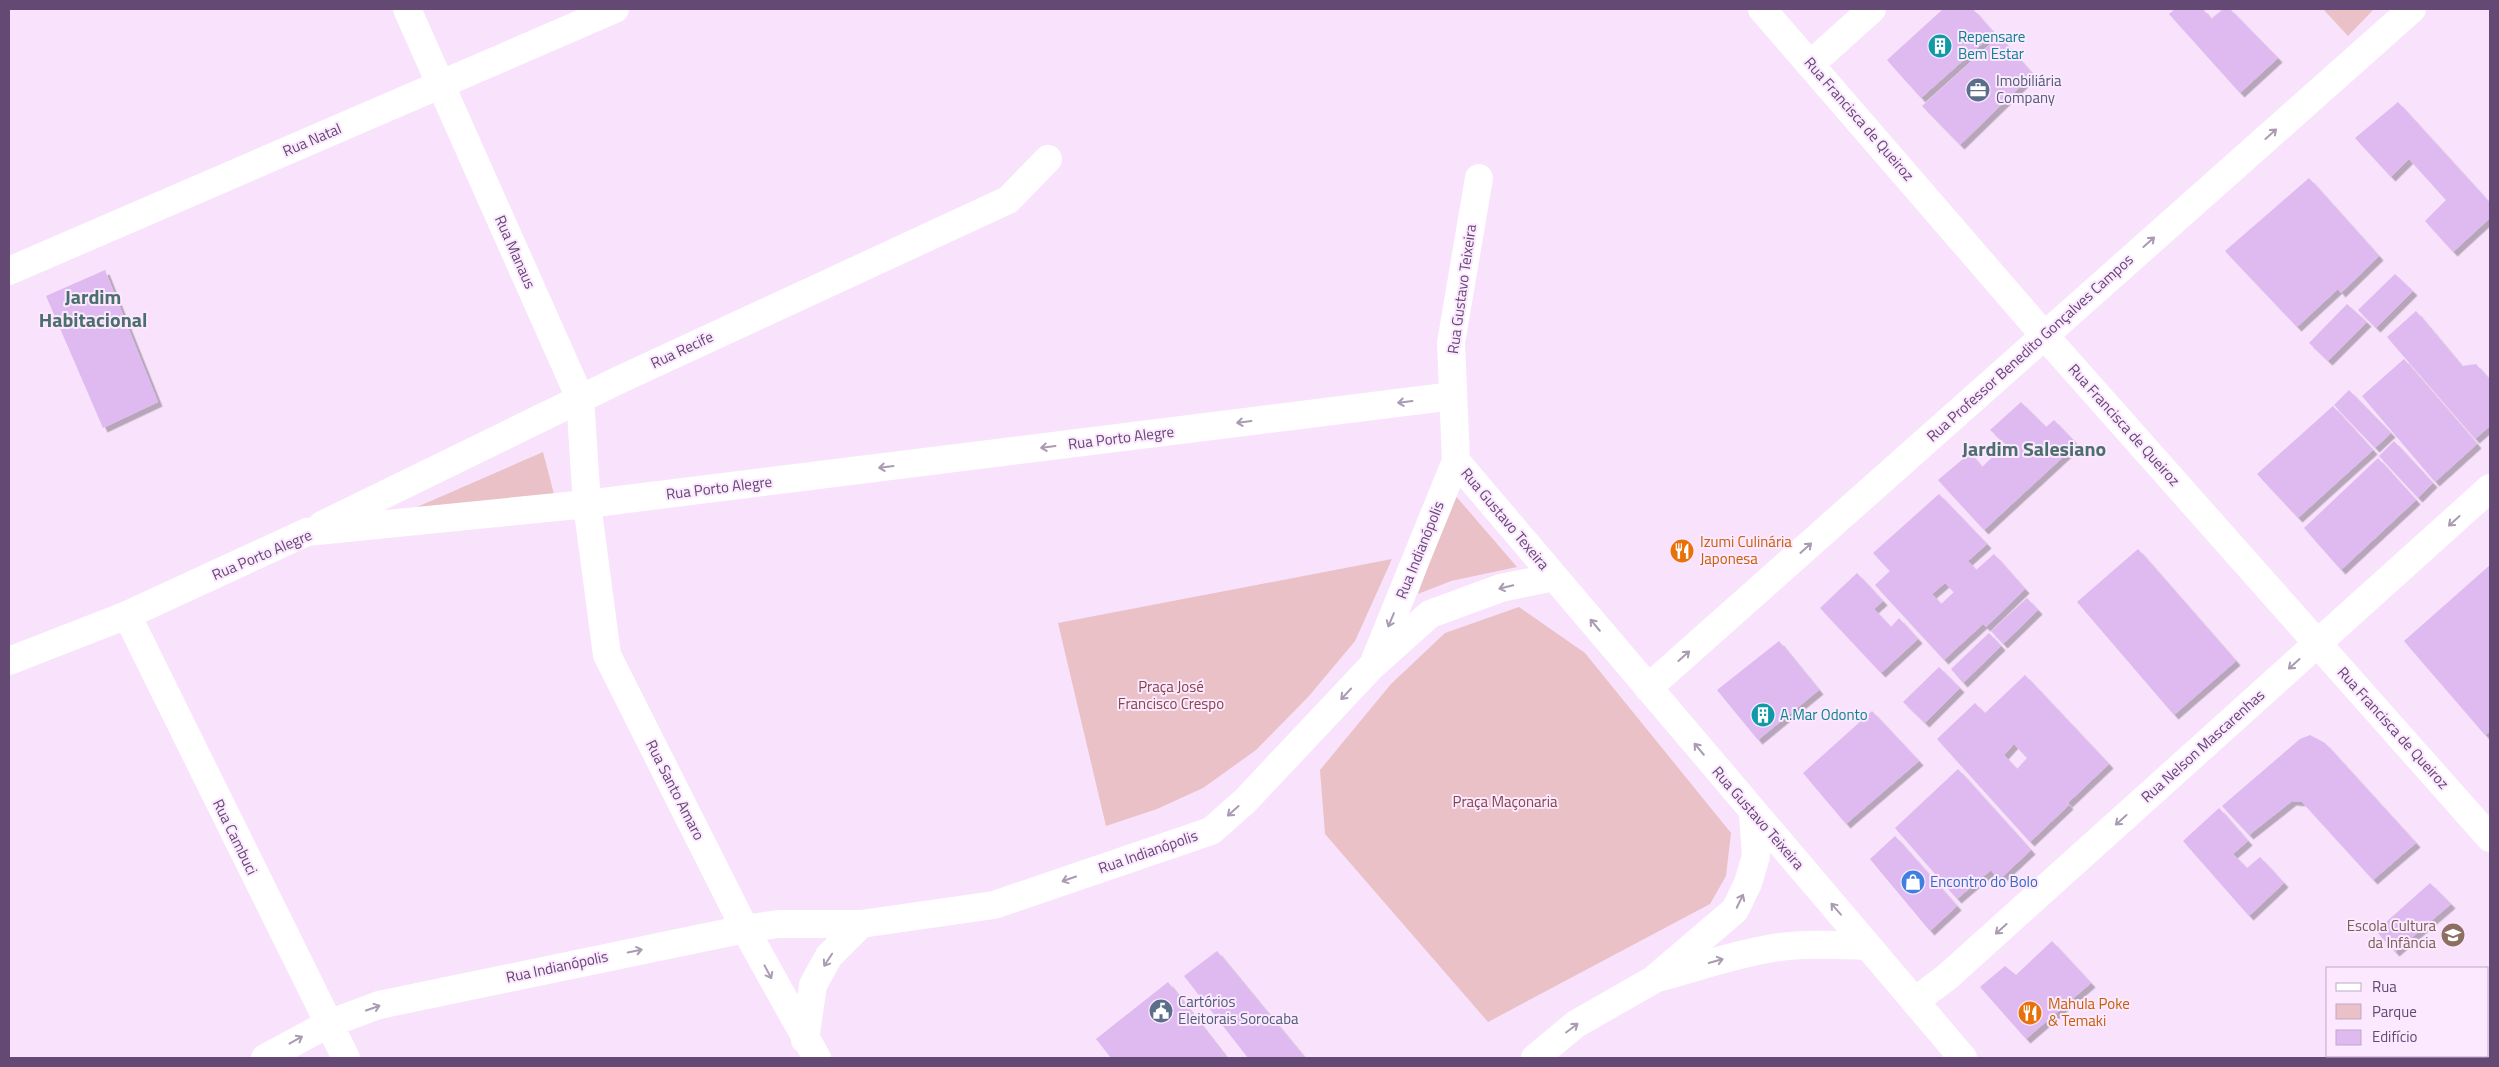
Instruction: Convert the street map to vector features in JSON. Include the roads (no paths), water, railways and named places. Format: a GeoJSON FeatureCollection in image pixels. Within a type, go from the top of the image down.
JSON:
{"type":"FeatureCollection","features":[{"type":"Feature","properties":{"kind":"street","name":"Rua Manaus"},"geometry":{"type":"LineString","coordinates":[[407,9],[580,398],[587,504]]}},
{"type":"Feature","properties":{"kind":"street","name":"Rua Natal"},"geometry":{"type":"LineString","coordinates":[[9,271],[615,9]]}},
{"type":"Feature","properties":{"kind":"street","name":"Rua Francisca de Queiroz"},"geometry":{"type":"LineString","coordinates":[[1762,9],[2044,335],[2490,838]]}},
{"type":"Feature","properties":{"kind":"street"},"geometry":{"type":"LineString","coordinates":[[1811,64],[1872,9]]}},
{"type":"Feature","properties":{"kind":"street","name":"Rua Professor Benedito Gonçalves Campos"},"geometry":{"type":"LineString","coordinates":[[1648,688],[2412,9]]}},
{"type":"Feature","properties":{"kind":"street","name":"Rua Recife"},"geometry":{"type":"LineString","coordinates":[[307,532],[580,398],[1008,200],[1048,159]]}},
{"type":"Feature","properties":{"kind":"street","name":"Rua Gustavo Teixeira"},"geometry":{"type":"LineString","coordinates":[[1456,461],[1451,343],[1479,178]]}},
{"type":"Feature","properties":{"kind":"street","name":"Rua Porto Alegre"},"geometry":{"type":"LineString","coordinates":[[9,661],[127,615],[307,532],[587,504],[1453,396]]}},
{"type":"Feature","properties":{"kind":"street","name":"Rua Gustavo Texeira"},"geometry":{"type":"LineString","coordinates":[[1456,461],[1554,577]]}},
{"type":"Feature","properties":{"kind":"street","name":"Rua Indianópolis"},"geometry":{"type":"LineString","coordinates":[[1372,666],[1456,461]]}},
{"type":"Feature","properties":{"kind":"street","name":"Rua Nelson Mascarenhas"},"geometry":{"type":"LineString","coordinates":[[1915,1001],[1947,977],[2490,488]]}},
{"type":"Feature","properties":{"kind":"street","name":"Rua Santo Amaro"},"geometry":{"type":"LineString","coordinates":[[587,504],[607,655],[745,929],[811,1049]]}},
{"type":"Feature","properties":{"kind":"street","name":"Rua Gustavo Teixeira"},"geometry":{"type":"LineString","coordinates":[[1554,577],[1753,814],[1963,1058]]}},
{"type":"Feature","properties":{"kind":"street","name":"Rua Indianópolis"},"geometry":{"type":"LineString","coordinates":[[265,1058],[328,1024],[379,1005],[745,929],[778,924],[861,924],[994,905],[1211,831],[1245,801],[1372,666],[1430,614],[1501,588],[1554,577]]}},
{"type":"Feature","properties":{"kind":"street","name":"Rua Cambuci"},"geometry":{"type":"LineString","coordinates":[[127,615],[346,1058]]}},
{"type":"Feature","properties":{"kind":"street"},"geometry":{"type":"LineString","coordinates":[[1534,1058],[1576,1024],[1653,980],[1736,910],[1748,883],[1756,856],[1753,814]]}},
{"type":"Feature","properties":{"kind":"street"},"geometry":{"type":"LineString","coordinates":[[811,1049],[813,985],[829,956],[861,924]]}},
{"type":"Feature","properties":{"kind":"street"},"geometry":{"type":"LineString","coordinates":[[1653,980],[1725,959],[1773,948],[1816,944],[1868,946]]}},
{"type":"Feature","properties":{"kind":"place","name":"Repensare Bem Estar"},"geometry":{"type":"Point","coordinates":[1940,46]}},
{"type":"Feature","properties":{"kind":"place","name":"Imobiliária Company"},"geometry":{"type":"Point","coordinates":[1978,90]}},
{"type":"Feature","properties":{"kind":"place","name":"Izumi Culinária Japonesa"},"geometry":{"type":"Point","coordinates":[1682,551]}},
{"type":"Feature","properties":{"kind":"place","name":"A.Mar Odonto"},"geometry":{"type":"Point","coordinates":[1763,715]}},
{"type":"Feature","properties":{"kind":"place","name":"Encontro do Bolo"},"geometry":{"type":"Point","coordinates":[1913,882]}},
{"type":"Feature","properties":{"kind":"place","name":"Escola Cultura da Infância"},"geometry":{"type":"Point","coordinates":[2453,935]}},
{"type":"Feature","properties":{"kind":"place","name":"Cartórios Eleitorais Sorocaba"},"geometry":{"type":"Point","coordinates":[1161,1011]}},
{"type":"Feature","properties":{"kind":"place","name":"Mahula Poke & Temaki"},"geometry":{"type":"Point","coordinates":[2030,1013]}},
{"type":"Feature","properties":{"kind":"district","name":"Jardim Habitacional"},"geometry":{"type":"Point","coordinates":[93,308]}},
{"type":"Feature","properties":{"kind":"district","name":"Jardim Salesiano"},"geometry":{"type":"Point","coordinates":[2034,449]}},
{"type":"Feature","properties":{"kind":"park label","name":"Praça José Francisco Crespo"},"geometry":{"type":"Point","coordinates":[1171,696]}},
{"type":"Feature","properties":{"kind":"park label","name":"Praça Maçonaria"},"geometry":{"type":"Point","coordinates":[1505,802]}}]}
